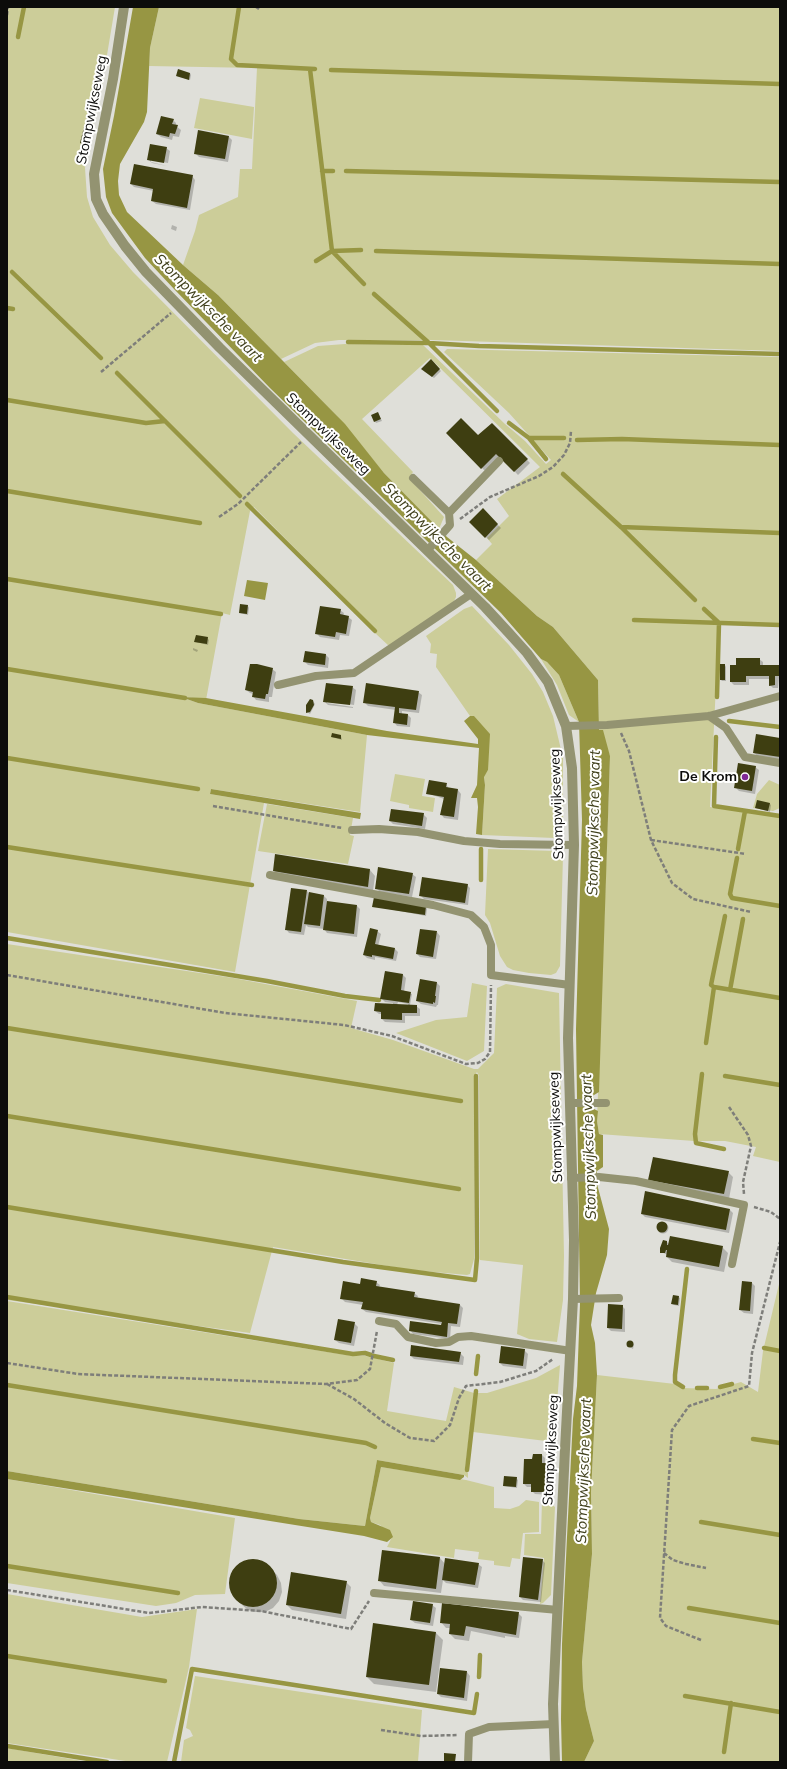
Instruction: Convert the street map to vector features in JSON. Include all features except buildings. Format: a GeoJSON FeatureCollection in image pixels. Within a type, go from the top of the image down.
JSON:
{"type":"FeatureCollection","features":[{"type":"Feature","properties":{"kind":"street","name":"Stompwijkseweg"},"geometry":{"type":"LineString","coordinates":[[124,7],[100,156],[94,174],[96,199],[103,214],[125,246],[146,272],[308,434],[429,549],[508,632],[538,668],[556,698],[566,726],[572,768],[574,845],[568,1038],[572,1103],[576,1299],[565,1449],[553,1704],[555,1762]]}},
{"type":"Feature","properties":{"kind":"lane"},"geometry":{"type":"LineString","coordinates":[[449,513],[499,461]]}},
{"type":"Feature","properties":{"kind":"lane"},"geometry":{"type":"LineString","coordinates":[[413,478],[449,513],[450,525],[429,549]]}},
{"type":"Feature","properties":{"kind":"lane"},"geometry":{"type":"LineString","coordinates":[[278,685],[316,676],[354,673],[472,594]]}},
{"type":"Feature","properties":{"kind":"lane"},"geometry":{"type":"LineString","coordinates":[[566,726],[607,725],[709,716],[780,696]]}},
{"type":"Feature","properties":{"kind":"lane"},"geometry":{"type":"LineString","coordinates":[[709,716],[726,728],[745,757],[780,763]]}},
{"type":"Feature","properties":{"kind":"lane"},"geometry":{"type":"LineString","coordinates":[[352,830],[379,829],[418,832],[464,841],[500,844],[574,845]]}},
{"type":"Feature","properties":{"kind":"lane"},"geometry":{"type":"LineString","coordinates":[[270,875],[433,905],[470,915],[484,927],[491,945],[491,975],[570,985]]}},
{"type":"Feature","properties":{"kind":"lane"},"geometry":{"type":"LineString","coordinates":[[572,1103],[602,1103]]}},
{"type":"Feature","properties":{"kind":"lane"},"geometry":{"type":"LineString","coordinates":[[574,1178],[599,1177],[636,1181],[744,1205],[732,1264]]}},
{"type":"Feature","properties":{"kind":"lane"},"geometry":{"type":"LineString","coordinates":[[576,1299],[619,1298]]}},
{"type":"Feature","properties":{"kind":"lane"},"geometry":{"type":"LineString","coordinates":[[379,1321],[396,1324],[408,1337],[436,1343],[449,1342],[458,1337],[471,1336],[571,1351]]}},
{"type":"Feature","properties":{"kind":"lane"},"geometry":{"type":"LineString","coordinates":[[374,1593],[558,1610]]}},
{"type":"Feature","properties":{"kind":"lane"},"geometry":{"type":"LineString","coordinates":[[468,1762],[469,1734],[489,1727],[554,1724]]}},
{"type":"Feature","properties":{"kind":"path"},"geometry":{"type":"LineString","coordinates":[[7,15],[8,7]]}},
{"type":"Feature","properties":{"kind":"path"},"geometry":{"type":"LineString","coordinates":[[102,372],[179,306]]}},
{"type":"Feature","properties":{"kind":"path"},"geometry":{"type":"LineString","coordinates":[[450,525],[490,497],[539,476],[553,467],[564,455],[570,443],[571,431]]}},
{"type":"Feature","properties":{"kind":"path"},"geometry":{"type":"LineString","coordinates":[[219,517],[238,504],[308,434]]}},
{"type":"Feature","properties":{"kind":"path"},"geometry":{"type":"LineString","coordinates":[[617,724],[629,751],[651,840],[672,883],[693,899],[751,912]]}},
{"type":"Feature","properties":{"kind":"path"},"geometry":{"type":"LineString","coordinates":[[213,806],[352,830]]}},
{"type":"Feature","properties":{"kind":"path"},"geometry":{"type":"LineString","coordinates":[[651,840],[746,854]]}},
{"type":"Feature","properties":{"kind":"path"},"geometry":{"type":"LineString","coordinates":[[7,975],[225,1013],[344,1025],[392,1036],[466,1064],[478,1064],[485,1059],[490,1052],[491,975]]}},
{"type":"Feature","properties":{"kind":"path"},"geometry":{"type":"LineString","coordinates":[[729,1107],[748,1135],[751,1146],[743,1182],[744,1205],[771,1212],[780,1220]]}},
{"type":"Feature","properties":{"kind":"path"},"geometry":{"type":"LineString","coordinates":[[701,1640],[666,1626],[660,1618],[672,1430],[689,1406],[749,1386],[752,1353],[780,1242]]}},
{"type":"Feature","properties":{"kind":"path"},"geometry":{"type":"LineString","coordinates":[[7,1363],[78,1374],[326,1384],[357,1380],[370,1369],[379,1321]]}},
{"type":"Feature","properties":{"kind":"path"},"geometry":{"type":"LineString","coordinates":[[326,1384],[354,1399],[384,1423],[410,1438],[434,1441],[450,1425],[459,1398],[466,1386],[500,1382],[536,1371],[556,1356],[571,1351]]}},
{"type":"Feature","properties":{"kind":"path"},"geometry":{"type":"LineString","coordinates":[[664,1553],[672,1560],[706,1568]]}},
{"type":"Feature","properties":{"kind":"path"},"geometry":{"type":"LineString","coordinates":[[7,1590],[149,1613],[202,1607],[261,1611],[351,1629],[374,1593]]}},
{"type":"Feature","properties":{"kind":"path"},"geometry":{"type":"LineString","coordinates":[[381,1730],[421,1736],[469,1734]]}},
{"type":"Feature","properties":{"kind":"green space"},"geometry":{"type":"Polygon","coordinates":[[[7,7],[115,7],[99,103],[88,148],[85,168],[87,197],[93,217],[110,245],[133,272],[293,433],[453,585],[456,593],[453,603],[389,646],[375,633],[377,631],[254,507],[250,511],[230,615],[222,613],[206,700],[116,686],[181,697],[198,703],[367,735],[360,812],[211,789],[210,794],[264,803],[235,972],[7,932],[7,7]]]}},
{"type":"Feature","properties":{"kind":"green space"},"geometry":{"type":"Polygon","coordinates":[[[159,7],[780,7],[780,351],[431,340],[339,340],[315,343],[281,359],[218,295],[183,265],[199,215],[238,197],[240,169],[252,169],[257,68],[149,66],[150,48],[159,7]]]}},
{"type":"Feature","properties":{"kind":"green space"},"geometry":{"type":"Polygon","coordinates":[[[200,98],[254,107],[252,139],[194,128],[200,98]]]}},
{"type":"Feature","properties":{"kind":"green space"},"geometry":{"type":"Polygon","coordinates":[[[345,344],[423,345],[505,424],[525,441],[546,464],[551,460],[509,413],[444,352],[447,349],[780,357],[780,625],[719,624],[710,807],[780,817],[780,1162],[753,1156],[756,1147],[725,1141],[694,1141],[599,1134],[597,1121],[610,756],[599,730],[598,680],[553,627],[537,616],[476,560],[492,544],[487,538],[509,516],[497,499],[540,467],[430,358],[362,419],[413,472],[409,478],[444,517],[439,529],[384,473],[337,416],[284,362],[318,346],[345,344]]]}},
{"type":"Feature","properties":{"kind":"green space"},"geometry":{"type":"Polygon","coordinates":[[[472,606],[509,645],[532,674],[543,692],[553,716],[563,758],[563,835],[554,838],[482,835],[485,785],[484,776],[488,770],[474,716],[470,716],[436,667],[437,654],[430,653],[431,644],[426,636],[464,609],[472,606]]]}},
{"type":"Feature","properties":{"kind":"green space"},"geometry":{"type":"Polygon","coordinates":[[[541,659],[547,662],[559,675],[579,722],[569,715],[557,685],[541,659]]]}},
{"type":"Feature","properties":{"kind":"green space"},"geometry":{"type":"Polygon","coordinates":[[[395,774],[425,779],[422,796],[435,798],[433,812],[409,808],[409,805],[390,801],[395,774]]]}},
{"type":"Feature","properties":{"kind":"green space"},"geometry":{"type":"Polygon","coordinates":[[[769,780],[780,785],[780,808],[773,811],[753,808],[757,794],[769,780]]]}},
{"type":"Feature","properties":{"kind":"green space"},"geometry":{"type":"Polygon","coordinates":[[[267,804],[353,818],[350,835],[354,836],[348,864],[258,851],[267,804]]]}},
{"type":"Feature","properties":{"kind":"green space"},"geometry":{"type":"Polygon","coordinates":[[[488,849],[557,851],[563,855],[560,966],[556,973],[551,975],[513,970],[507,967],[500,956],[490,923],[485,915],[488,849]]]}},
{"type":"Feature","properties":{"kind":"green space"},"geometry":{"type":"Polygon","coordinates":[[[7,944],[233,978],[357,1001],[351,1028],[393,1040],[474,1069],[478,1069],[494,1053],[497,988],[506,984],[559,993],[564,1256],[563,1300],[557,1342],[529,1339],[517,1334],[523,1265],[480,1260],[479,1076],[477,1072],[475,1075],[474,1259],[470,1274],[467,1275],[412,1270],[273,1247],[250,1333],[7,1300],[7,944]]]}},
{"type":"Feature","properties":{"kind":"green space"},"geometry":{"type":"Polygon","coordinates":[[[472,983],[487,986],[484,1051],[467,1061],[396,1033],[436,1020],[467,1017],[472,983]]]}},
{"type":"Feature","properties":{"kind":"green space"},"geometry":{"type":"Polygon","coordinates":[[[780,1280],[780,1762],[584,1762],[594,1741],[586,1709],[582,1662],[592,1554],[591,1492],[597,1375],[675,1384],[682,1388],[716,1389],[741,1382],[758,1392],[763,1351],[780,1280]]]}},
{"type":"Feature","properties":{"kind":"green space"},"geometry":{"type":"Polygon","coordinates":[[[7,1301],[353,1356],[366,1356],[394,1363],[387,1411],[446,1421],[454,1387],[474,1393],[465,1470],[468,1473],[468,1478],[464,1475],[377,1460],[365,1526],[299,1519],[7,1471],[7,1301]]]}},
{"type":"Feature","properties":{"kind":"green space"},"geometry":{"type":"Polygon","coordinates":[[[560,1365],[554,1442],[473,1432],[477,1393],[487,1393],[536,1378],[560,1365]]]}},
{"type":"Feature","properties":{"kind":"green space"},"geometry":{"type":"Polygon","coordinates":[[[381,1467],[466,1480],[494,1487],[494,1508],[510,1509],[519,1506],[526,1500],[539,1502],[539,1532],[523,1533],[520,1559],[512,1558],[510,1567],[494,1565],[494,1561],[478,1559],[479,1552],[455,1549],[454,1558],[387,1547],[392,1537],[380,1525],[371,1522],[370,1518],[381,1467]]]}},
{"type":"Feature","properties":{"kind":"green space"},"geometry":{"type":"Polygon","coordinates":[[[7,1479],[235,1518],[225,1594],[195,1595],[176,1603],[156,1606],[7,1583],[7,1479]]]}},
{"type":"Feature","properties":{"kind":"green space"},"geometry":{"type":"Polygon","coordinates":[[[542,1501],[549,1502],[555,1507],[551,1595],[540,1604],[544,1558],[524,1555],[525,1534],[541,1534],[542,1501]]]}},
{"type":"Feature","properties":{"kind":"green space"},"geometry":{"type":"Polygon","coordinates":[[[7,1594],[142,1617],[197,1609],[189,1667],[167,1762],[132,1762],[7,1743],[7,1594]]]}},
{"type":"Feature","properties":{"kind":"green space"},"geometry":{"type":"Polygon","coordinates":[[[195,1676],[422,1710],[418,1762],[181,1762],[184,1740],[193,1736],[190,1730],[186,1728],[195,1676]]]}},
{"type":"Feature","properties":{"kind":"green space"},"geometry":{"type":"Polygon","coordinates":[[[7,1748],[88,1762],[7,1762],[7,1748]]]}},
{"type":"Feature","properties":{"kind":"water","name":"Stompwijksche vaart"},"geometry":{"type":"Polygon","coordinates":[[[133,7],[159,7],[150,48],[147,112],[144,122],[120,164],[118,181],[119,195],[127,212],[183,265],[218,295],[284,362],[345,424],[384,473],[447,537],[476,560],[537,616],[553,627],[598,680],[599,730],[603,730],[610,756],[599,1092],[594,1095],[594,1109],[598,1111],[597,1121],[599,1134],[603,1135],[603,1167],[597,1171],[597,1184],[609,1229],[607,1255],[596,1293],[591,1325],[595,1343],[597,1375],[591,1492],[592,1554],[582,1662],[586,1709],[594,1741],[584,1762],[562,1762],[561,1719],[562,1644],[573,1419],[577,1386],[580,1304],[576,1029],[582,820],[579,722],[559,675],[547,662],[541,659],[501,613],[270,388],[174,289],[145,258],[112,213],[106,197],[103,169],[133,7]]]}},
{"type":"Feature","properties":{"kind":"water"},"geometry":{"type":"Polygon","coordinates":[[[247,580],[268,583],[265,600],[244,596],[247,580]]]}},
{"type":"Feature","properties":{"kind":"water"},"geometry":{"type":"Polygon","coordinates":[[[181,697],[206,698],[387,731],[478,744],[478,739],[464,721],[470,716],[474,716],[490,734],[488,770],[484,777],[485,785],[482,835],[476,834],[478,807],[477,798],[471,798],[477,785],[479,748],[367,735],[198,703],[181,697]]]}},
{"type":"Feature","properties":{"kind":"water"},"geometry":{"type":"Polygon","coordinates":[[[211,789],[361,813],[360,819],[210,794],[211,789]]]}},
{"type":"Feature","properties":{"kind":"water"},"geometry":{"type":"Polygon","coordinates":[[[377,1460],[464,1475],[464,1477],[460,1480],[381,1467],[370,1518],[371,1522],[390,1530],[393,1537],[387,1542],[364,1536],[7,1479],[7,1471],[299,1519],[365,1526],[377,1460]]]}},
{"type":"Feature","properties":{"kind":"waterway"},"geometry":{"type":"LineString","coordinates":[[18,37],[24,7]]}},
{"type":"Feature","properties":{"kind":"waterway"},"geometry":{"type":"LineString","coordinates":[[239,7],[231,59],[237,65],[315,69]]}},
{"type":"Feature","properties":{"kind":"waterway"},"geometry":{"type":"LineString","coordinates":[[310,69],[332,251],[364,284]]}},
{"type":"Feature","properties":{"kind":"waterway"},"geometry":{"type":"LineString","coordinates":[[331,70],[780,84]]}},
{"type":"Feature","properties":{"kind":"waterway"},"geometry":{"type":"LineString","coordinates":[[322,171],[333,171]]}},
{"type":"Feature","properties":{"kind":"waterway"},"geometry":{"type":"LineString","coordinates":[[346,171],[780,182]]}},
{"type":"Feature","properties":{"kind":"waterway"},"geometry":{"type":"LineString","coordinates":[[316,261],[332,251],[361,250]]}},
{"type":"Feature","properties":{"kind":"waterway"},"geometry":{"type":"LineString","coordinates":[[376,251],[780,264]]}},
{"type":"Feature","properties":{"kind":"waterway"},"geometry":{"type":"LineString","coordinates":[[12,272],[101,358]]}},
{"type":"Feature","properties":{"kind":"waterway"},"geometry":{"type":"LineString","coordinates":[[374,294],[429,343],[497,411]]}},
{"type":"Feature","properties":{"kind":"waterway"},"geometry":{"type":"LineString","coordinates":[[7,308],[13,309]]}},
{"type":"Feature","properties":{"kind":"waterway"},"geometry":{"type":"LineString","coordinates":[[348,342],[429,343],[479,346],[780,354]]}},
{"type":"Feature","properties":{"kind":"waterway"},"geometry":{"type":"LineString","coordinates":[[117,373],[240,496]]}},
{"type":"Feature","properties":{"kind":"waterway"},"geometry":{"type":"LineString","coordinates":[[7,400],[146,423],[165,421]]}},
{"type":"Feature","properties":{"kind":"waterway"},"geometry":{"type":"LineString","coordinates":[[509,423],[529,438],[546,459]]}},
{"type":"Feature","properties":{"kind":"waterway"},"geometry":{"type":"LineString","coordinates":[[529,438],[564,438]]}},
{"type":"Feature","properties":{"kind":"waterway"},"geometry":{"type":"LineString","coordinates":[[577,440],[622,439],[780,445]]}},
{"type":"Feature","properties":{"kind":"waterway"},"geometry":{"type":"LineString","coordinates":[[563,474],[621,527],[695,600]]}},
{"type":"Feature","properties":{"kind":"waterway"},"geometry":{"type":"LineString","coordinates":[[7,491],[200,523]]}},
{"type":"Feature","properties":{"kind":"waterway"},"geometry":{"type":"LineString","coordinates":[[247,504],[375,631]]}},
{"type":"Feature","properties":{"kind":"waterway"},"geometry":{"type":"LineString","coordinates":[[621,527],[780,533]]}},
{"type":"Feature","properties":{"kind":"waterway"},"geometry":{"type":"LineString","coordinates":[[7,579],[221,614]]}},
{"type":"Feature","properties":{"kind":"waterway"},"geometry":{"type":"LineString","coordinates":[[704,609],[719,623],[717,697]]}},
{"type":"Feature","properties":{"kind":"waterway"},"geometry":{"type":"LineString","coordinates":[[634,620],[780,625]]}},
{"type":"Feature","properties":{"kind":"waterway"},"geometry":{"type":"LineString","coordinates":[[7,669],[185,698]]}},
{"type":"Feature","properties":{"kind":"waterway"},"geometry":{"type":"LineString","coordinates":[[729,721],[780,727]]}},
{"type":"Feature","properties":{"kind":"waterway"},"geometry":{"type":"LineString","coordinates":[[716,737],[714,806],[780,816]]}},
{"type":"Feature","properties":{"kind":"waterway"},"geometry":{"type":"LineString","coordinates":[[7,758],[198,789]]}},
{"type":"Feature","properties":{"kind":"waterway"},"geometry":{"type":"LineString","coordinates":[[738,849],[745,811]]}},
{"type":"Feature","properties":{"kind":"waterway"},"geometry":{"type":"LineString","coordinates":[[7,847],[252,885]]}},
{"type":"Feature","properties":{"kind":"waterway"},"geometry":{"type":"LineString","coordinates":[[481,849],[481,880]]}},
{"type":"Feature","properties":{"kind":"waterway"},"geometry":{"type":"LineString","coordinates":[[737,858],[730,894],[732,898],[780,906]]}},
{"type":"Feature","properties":{"kind":"waterway"},"geometry":{"type":"LineString","coordinates":[[714,987],[711,985],[725,916]]}},
{"type":"Feature","properties":{"kind":"waterway"},"geometry":{"type":"LineString","coordinates":[[730,990],[743,919]]}},
{"type":"Feature","properties":{"kind":"waterway"},"geometry":{"type":"LineString","coordinates":[[7,938],[267,981],[345,996],[379,1000]]}},
{"type":"Feature","properties":{"kind":"waterway"},"geometry":{"type":"LineString","coordinates":[[706,1043],[714,987],[780,998]]}},
{"type":"Feature","properties":{"kind":"waterway"},"geometry":{"type":"LineString","coordinates":[[7,1028],[461,1101]]}},
{"type":"Feature","properties":{"kind":"waterway"},"geometry":{"type":"LineString","coordinates":[[702,1074],[695,1134],[696,1143],[724,1149]]}},
{"type":"Feature","properties":{"kind":"waterway"},"geometry":{"type":"LineString","coordinates":[[7,1207],[343,1262],[475,1280],[477,1258],[476,1076]]}},
{"type":"Feature","properties":{"kind":"waterway"},"geometry":{"type":"LineString","coordinates":[[725,1076],[780,1085]]}},
{"type":"Feature","properties":{"kind":"waterway"},"geometry":{"type":"LineString","coordinates":[[7,1116],[459,1189]]}},
{"type":"Feature","properties":{"kind":"waterway"},"geometry":{"type":"LineString","coordinates":[[683,1387],[675,1382],[675,1375],[687,1269]]}},
{"type":"Feature","properties":{"kind":"waterway"},"geometry":{"type":"LineString","coordinates":[[7,1297],[353,1354],[365,1353],[371,1355]]}},
{"type":"Feature","properties":{"kind":"waterway"},"geometry":{"type":"LineString","coordinates":[[764,1348],[780,1351]]}},
{"type":"Feature","properties":{"kind":"waterway"},"geometry":{"type":"LineString","coordinates":[[374,1356],[393,1360]]}},
{"type":"Feature","properties":{"kind":"waterway"},"geometry":{"type":"LineString","coordinates":[[476,1374],[478,1356]]}},
{"type":"Feature","properties":{"kind":"waterway"},"geometry":{"type":"LineString","coordinates":[[720,1387],[732,1384]]}},
{"type":"Feature","properties":{"kind":"waterway"},"geometry":{"type":"LineString","coordinates":[[7,1385],[366,1443],[375,1447]]}},
{"type":"Feature","properties":{"kind":"waterway"},"geometry":{"type":"LineString","coordinates":[[697,1388],[707,1388]]}},
{"type":"Feature","properties":{"kind":"waterway"},"geometry":{"type":"LineString","coordinates":[[467,1470],[476,1391]]}},
{"type":"Feature","properties":{"kind":"waterway"},"geometry":{"type":"LineString","coordinates":[[753,1439],[780,1443]]}},
{"type":"Feature","properties":{"kind":"waterway"},"geometry":{"type":"LineString","coordinates":[[701,1522],[780,1535]]}},
{"type":"Feature","properties":{"kind":"waterway"},"geometry":{"type":"LineString","coordinates":[[7,1566],[178,1593]]}},
{"type":"Feature","properties":{"kind":"waterway"},"geometry":{"type":"LineString","coordinates":[[689,1608],[780,1623]]}},
{"type":"Feature","properties":{"kind":"waterway"},"geometry":{"type":"LineString","coordinates":[[479,1677],[480,1655]]}},
{"type":"Feature","properties":{"kind":"waterway"},"geometry":{"type":"LineString","coordinates":[[7,1656],[165,1681]]}},
{"type":"Feature","properties":{"kind":"waterway"},"geometry":{"type":"LineString","coordinates":[[174,1762],[192,1669],[474,1713],[477,1694]]}},
{"type":"Feature","properties":{"kind":"waterway"},"geometry":{"type":"LineString","coordinates":[[685,1696],[780,1712]]}},
{"type":"Feature","properties":{"kind":"waterway"},"geometry":{"type":"LineString","coordinates":[[724,1752],[731,1703]]}},
{"type":"Feature","properties":{"kind":"waterway"},"geometry":{"type":"LineString","coordinates":[[7,1746],[107,1762]]}},
{"type":"Feature","properties":{"kind":"place","name":"De Krom"},"geometry":{"type":"Point","coordinates":[745,777]}}]}
